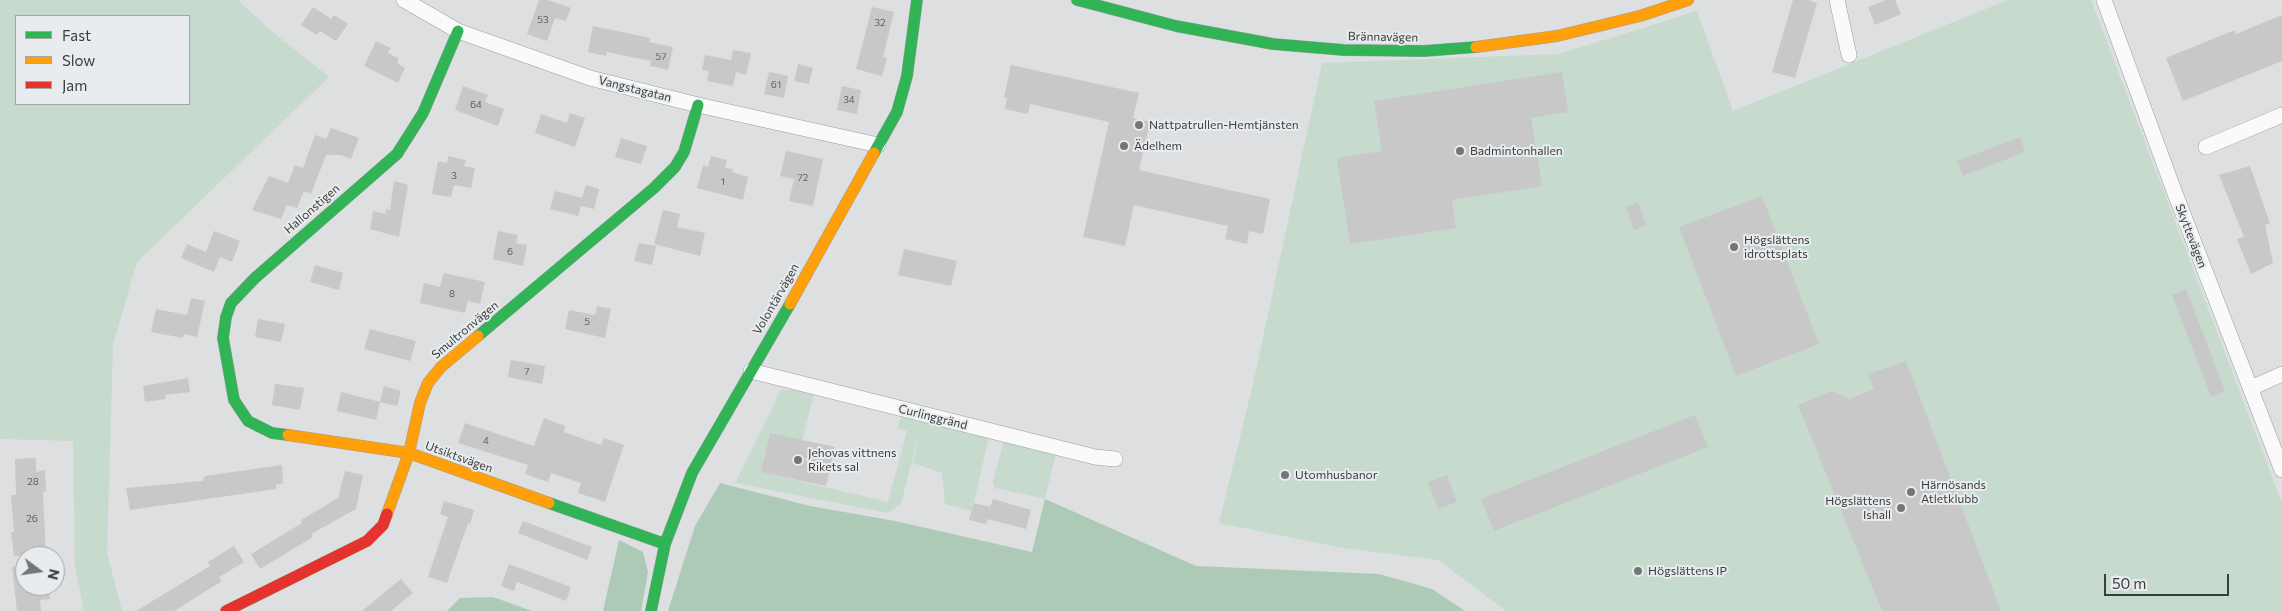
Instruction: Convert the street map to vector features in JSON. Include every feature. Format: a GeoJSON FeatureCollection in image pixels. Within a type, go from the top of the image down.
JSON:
{"type":"FeatureCollection","features":[{"type":"Feature","properties":{"kind":"street","name":"Vangstagatan"},"geometry":{"type":"LineString","coordinates":[[404,0],[458,30],[590,78],[698,105],[878,145]]}},
{"type":"Feature","properties":{"kind":"street","name":"Volontärvägen"},"geometry":{"type":"LineString","coordinates":[[651,611],[665,544],[692,473],[818,256],[890,126],[903,96],[910,63],[917,0]]}},
{"type":"Feature","properties":{"kind":"street","name":"Brännavägen"},"geometry":{"type":"LineString","coordinates":[[1077,0],[1176,26],[1255,41],[1344,50],[1424,51],[1489,46],[1557,36],[1640,16],[1688,0]]}},
{"type":"Feature","properties":{"kind":"street"},"geometry":{"type":"LineString","coordinates":[[1837,0],[1849,55]]}},
{"type":"Feature","properties":{"kind":"street","name":"Skyttevägen"},"geometry":{"type":"LineString","coordinates":[[2104,0],[2170,180],[2282,470]]}},
{"type":"Feature","properties":{"kind":"street","name":"Hallonstigen"},"geometry":{"type":"LineString","coordinates":[[242,414],[234,400],[223,338],[226,317],[231,303],[254,278],[397,154],[423,114],[458,30]]}},
{"type":"Feature","properties":{"kind":"street","name":"Smultronvägen"},"geometry":{"type":"LineString","coordinates":[[226,611],[367,541],[383,525],[409,453],[425,390],[441,366],[654,188],[675,167],[684,152],[698,105]]}},
{"type":"Feature","properties":{"kind":"street"},"geometry":{"type":"LineString","coordinates":[[2206,147],[2282,115]]}},
{"type":"Feature","properties":{"kind":"street","name":"Curlinggränd"},"geometry":{"type":"LineString","coordinates":[[751,371],[1095,458],[1115,459]]}},
{"type":"Feature","properties":{"kind":"street"},"geometry":{"type":"LineString","coordinates":[[2250,388],[2282,374]]}},
{"type":"Feature","properties":{"kind":"street","name":"Utsiktsvägen"},"geometry":{"type":"LineString","coordinates":[[242,414],[248,421],[272,433],[409,453],[665,544]]}},
{"type":"Feature","properties":{"kind":"green space"},"geometry":{"type":"Polygon","coordinates":[[[0,0],[238,0],[269,29],[329,77],[137,262],[113,345],[107,553],[122,611],[84,611],[75,566],[73,441],[0,439],[0,0]]]}},
{"type":"Feature","properties":{"kind":"green space","name":"Högslättens idrottsplats"},"geometry":{"type":"Polygon","coordinates":[[[2008,0],[2091,0],[2282,503],[2282,611],[1506,611],[1438,560],[1343,548],[1219,523],[1253,384],[1322,63],[1559,54],[1697,11],[1733,111],[2008,0]]]}},
{"type":"Feature","properties":{"kind":"green space"},"geometry":{"type":"Polygon","coordinates":[[[781,390],[800,390],[814,394],[802,440],[762,472],[888,502],[907,431],[897,428],[902,415],[989,436],[972,511],[945,504],[942,473],[913,463],[919,432],[901,504],[888,513],[735,483],[781,390]]]}},
{"type":"Feature","properties":{"kind":"green space"},"geometry":{"type":"Polygon","coordinates":[[[1004,440],[1056,453],[1045,499],[995,488],[993,482],[1004,440]]]}},
{"type":"Feature","properties":{"kind":"green space"},"geometry":{"type":"Polygon","coordinates":[[[720,483],[810,506],[895,521],[1032,552],[1045,499],[1196,566],[1379,574],[1432,589],[1465,611],[668,611],[695,526],[720,483]]]}},
{"type":"Feature","properties":{"kind":"green space"},"geometry":{"type":"Polygon","coordinates":[[[619,540],[643,552],[648,572],[641,611],[603,611],[619,540]]]}},
{"type":"Feature","properties":{"kind":"green space"},"geometry":{"type":"Polygon","coordinates":[[[493,597],[532,611],[447,611],[460,598],[493,597]]]}},
{"type":"Feature","properties":{"kind":"building"},"geometry":{"type":"Polygon","coordinates":[[[539,0],[548,0],[571,8],[566,21],[555,18],[547,41],[527,34],[539,0]]]}},
{"type":"Feature","properties":{"kind":"building"},"geometry":{"type":"Polygon","coordinates":[[[1793,0],[1808,0],[1817,3],[1795,78],[1772,72],[1793,0]]]}},
{"type":"Feature","properties":{"kind":"building"},"geometry":{"type":"Polygon","coordinates":[[[1886,0],[1895,0],[1901,14],[1875,25],[1868,7],[1886,0]]]}},
{"type":"Feature","properties":{"kind":"building"},"geometry":{"type":"Polygon","coordinates":[[[313,7],[331,19],[334,15],[348,24],[336,41],[320,31],[317,35],[301,25],[313,7]]]}},
{"type":"Feature","properties":{"kind":"building"},"geometry":{"type":"Polygon","coordinates":[[[872,7],[894,12],[883,57],[887,58],[882,76],[856,69],[872,7]]]}},
{"type":"Feature","properties":{"kind":"building"},"geometry":{"type":"Polygon","coordinates":[[[2282,15],[2282,61],[2183,101],[2166,58],[2235,30],[2236,34],[2282,15]]]}},
{"type":"Feature","properties":{"kind":"building"},"geometry":{"type":"Polygon","coordinates":[[[593,26],[650,38],[649,42],[673,47],[668,70],[650,66],[651,61],[607,52],[606,56],[588,52],[593,26]]]}},
{"type":"Feature","properties":{"kind":"building"},"geometry":{"type":"Polygon","coordinates":[[[376,41],[391,48],[388,53],[398,58],[398,64],[405,68],[398,83],[364,66],[376,41]]]}},
{"type":"Feature","properties":{"kind":"building"},"geometry":{"type":"Polygon","coordinates":[[[733,50],[751,53],[746,75],[736,72],[733,86],[707,81],[709,71],[702,70],[705,55],[731,60],[733,50]]]}},
{"type":"Feature","properties":{"kind":"building"},"geometry":{"type":"Polygon","coordinates":[[[798,64],[813,68],[809,84],[794,81],[798,64]]]}},
{"type":"Feature","properties":{"kind":"building","name":"Ädelhem"},"geometry":{"type":"Polygon","coordinates":[[[1011,65],[1139,93],[1133,118],[1150,122],[1139,170],[1270,199],[1263,234],[1249,231],[1247,244],[1225,239],[1228,226],[1134,205],[1125,246],[1083,237],[1109,122],[1030,104],[1028,114],[1005,109],[1007,98],[1004,97],[1011,65]]]}},
{"type":"Feature","properties":{"kind":"building"},"geometry":{"type":"Polygon","coordinates":[[[769,72],[788,76],[784,98],[764,94],[769,72]]]}},
{"type":"Feature","properties":{"kind":"building","name":"Badmintonhallen"},"geometry":{"type":"Polygon","coordinates":[[[1562,72],[1568,112],[1531,118],[1542,186],[1452,200],[1456,228],[1350,244],[1337,158],[1382,151],[1374,101],[1562,72]]]}},
{"type":"Feature","properties":{"kind":"building"},"geometry":{"type":"Polygon","coordinates":[[[463,86],[488,95],[485,102],[504,109],[498,126],[455,110],[463,86]]]}},
{"type":"Feature","properties":{"kind":"building"},"geometry":{"type":"Polygon","coordinates":[[[842,86],[861,90],[857,114],[837,110],[842,86]]]}},
{"type":"Feature","properties":{"kind":"building"},"geometry":{"type":"Polygon","coordinates":[[[570,113],[585,118],[575,147],[535,133],[541,114],[567,123],[570,113]]]}},
{"type":"Feature","properties":{"kind":"building"},"geometry":{"type":"Polygon","coordinates":[[[331,128],[359,138],[351,159],[341,155],[326,155],[311,194],[304,191],[297,208],[287,205],[281,219],[252,210],[269,176],[288,183],[295,165],[303,168],[315,135],[326,139],[331,128]]]}},
{"type":"Feature","properties":{"kind":"building"},"geometry":{"type":"Polygon","coordinates":[[[2020,137],[2025,152],[1963,176],[1957,161],[2020,137]]]}},
{"type":"Feature","properties":{"kind":"building"},"geometry":{"type":"Polygon","coordinates":[[[621,138],[647,146],[641,164],[615,157],[621,138]]]}},
{"type":"Feature","properties":{"kind":"building"},"geometry":{"type":"Polygon","coordinates":[[[786,151],[823,159],[813,206],[789,201],[794,179],[780,176],[786,151]]]}},
{"type":"Feature","properties":{"kind":"building"},"geometry":{"type":"Polygon","coordinates":[[[448,156],[466,160],[464,166],[475,168],[471,188],[454,185],[451,197],[432,194],[438,161],[447,163],[448,156]]]}},
{"type":"Feature","properties":{"kind":"building"},"geometry":{"type":"Polygon","coordinates":[[[711,156],[727,160],[725,168],[733,169],[732,172],[748,177],[743,200],[697,188],[703,165],[708,167],[711,156]]]}},
{"type":"Feature","properties":{"kind":"building"},"geometry":{"type":"Polygon","coordinates":[[[2250,166],[2270,223],[2265,225],[2273,263],[2251,274],[2237,239],[2244,237],[2219,175],[2250,166]]]}},
{"type":"Feature","properties":{"kind":"building"},"geometry":{"type":"Polygon","coordinates":[[[394,181],[408,185],[399,237],[370,229],[373,211],[385,214],[386,209],[390,210],[394,181]]]}},
{"type":"Feature","properties":{"kind":"building"},"geometry":{"type":"Polygon","coordinates":[[[586,185],[599,189],[594,209],[581,206],[578,216],[550,209],[555,191],[582,198],[586,185]]]}},
{"type":"Feature","properties":{"kind":"building"},"geometry":{"type":"Polygon","coordinates":[[[1762,196],[1819,344],[1736,376],[1679,227],[1762,196]]]}},
{"type":"Feature","properties":{"kind":"building"},"geometry":{"type":"Polygon","coordinates":[[[1638,202],[1646,226],[1634,230],[1626,207],[1638,202]]]}},
{"type":"Feature","properties":{"kind":"building"},"geometry":{"type":"Polygon","coordinates":[[[663,210],[680,214],[677,227],[705,233],[700,256],[654,244],[663,210]]]}},
{"type":"Feature","properties":{"kind":"building"},"geometry":{"type":"Polygon","coordinates":[[[214,231],[240,241],[232,262],[220,257],[214,272],[181,258],[187,244],[206,252],[214,231]]]}},
{"type":"Feature","properties":{"kind":"building"},"geometry":{"type":"Polygon","coordinates":[[[498,231],[518,235],[516,243],[527,245],[523,266],[493,259],[498,231]]]}},
{"type":"Feature","properties":{"kind":"building"},"geometry":{"type":"Polygon","coordinates":[[[639,243],[656,246],[652,265],[634,261],[639,243]]]}},
{"type":"Feature","properties":{"kind":"building"},"geometry":{"type":"Polygon","coordinates":[[[904,249],[957,261],[951,286],[898,275],[904,249]]]}},
{"type":"Feature","properties":{"kind":"building"},"geometry":{"type":"Polygon","coordinates":[[[315,265],[343,273],[339,290],[310,282],[315,265]]]}},
{"type":"Feature","properties":{"kind":"building"},"geometry":{"type":"Polygon","coordinates":[[[444,273],[485,282],[480,304],[468,301],[465,313],[420,303],[424,283],[440,287],[444,273]]]}},
{"type":"Feature","properties":{"kind":"building"},"geometry":{"type":"Polygon","coordinates":[[[2186,289],[2225,391],[2211,397],[2172,295],[2186,289]]]}},
{"type":"Feature","properties":{"kind":"building"},"geometry":{"type":"Polygon","coordinates":[[[191,298],[205,301],[197,337],[184,334],[183,338],[151,332],[156,309],[187,315],[191,298]]]}},
{"type":"Feature","properties":{"kind":"building"},"geometry":{"type":"Polygon","coordinates":[[[597,306],[611,309],[605,338],[565,329],[569,310],[595,315],[597,306]]]}},
{"type":"Feature","properties":{"kind":"building"},"geometry":{"type":"Polygon","coordinates":[[[258,319],[285,324],[281,342],[255,337],[258,319]]]}},
{"type":"Feature","properties":{"kind":"building"},"geometry":{"type":"Polygon","coordinates":[[[370,329],[416,341],[410,361],[364,349],[370,329]]]}},
{"type":"Feature","properties":{"kind":"building"},"geometry":{"type":"Polygon","coordinates":[[[511,360],[545,366],[542,384],[508,377],[511,360]]]}},
{"type":"Feature","properties":{"kind":"building","name":"Högslättens Ishall"},"geometry":{"type":"Polygon","coordinates":[[[1906,361],[2001,611],[1882,611],[1798,405],[1832,391],[1849,399],[1874,389],[1868,374],[1906,361]]]}},
{"type":"Feature","properties":{"kind":"building"},"geometry":{"type":"Polygon","coordinates":[[[188,378],[190,392],[165,395],[166,399],[145,402],[143,386],[188,378]]]}},
{"type":"Feature","properties":{"kind":"building"},"geometry":{"type":"Polygon","coordinates":[[[275,384],[304,388],[300,410],[272,405],[275,384]]]}},
{"type":"Feature","properties":{"kind":"building"},"geometry":{"type":"Polygon","coordinates":[[[384,386],[401,391],[397,406],[380,402],[384,386]]]}},
{"type":"Feature","properties":{"kind":"building"},"geometry":{"type":"Polygon","coordinates":[[[341,392],[380,402],[376,420],[337,411],[341,392]]]}},
{"type":"Feature","properties":{"kind":"building"},"geometry":{"type":"Polygon","coordinates":[[[1695,415],[1708,447],[1494,531],[1481,499],[1695,415]]]}},
{"type":"Feature","properties":{"kind":"building"},"geometry":{"type":"Polygon","coordinates":[[[544,418],[565,426],[564,432],[601,445],[604,438],[624,445],[605,502],[578,493],[581,483],[551,473],[548,482],[525,474],[528,465],[458,443],[465,423],[534,446],[544,418]]]}},
{"type":"Feature","properties":{"kind":"building","name":"Jehovas vittnens Rikets sal"},"geometry":{"type":"Polygon","coordinates":[[[770,433],[835,447],[826,486],[761,472],[770,433]]]}},
{"type":"Feature","properties":{"kind":"building"},"geometry":{"type":"Polygon","coordinates":[[[36,458],[36,472],[45,470],[46,491],[43,492],[46,546],[15,546],[14,556],[11,532],[14,532],[11,495],[16,495],[15,459],[36,458]]]}},
{"type":"Feature","properties":{"kind":"building"},"geometry":{"type":"Polygon","coordinates":[[[282,465],[283,483],[276,485],[276,489],[130,510],[126,488],[202,481],[205,476],[282,465]]]}},
{"type":"Feature","properties":{"kind":"building"},"geometry":{"type":"Polygon","coordinates":[[[345,471],[363,475],[356,509],[311,534],[313,537],[260,569],[251,554],[302,523],[301,520],[338,498],[345,471]]]}},
{"type":"Feature","properties":{"kind":"building"},"geometry":{"type":"Polygon","coordinates":[[[1447,475],[1457,502],[1438,509],[1428,482],[1447,475]]]}},
{"type":"Feature","properties":{"kind":"building"},"geometry":{"type":"Polygon","coordinates":[[[993,499],[1031,510],[1026,529],[988,519],[986,524],[969,520],[974,503],[990,507],[993,499]]]}},
{"type":"Feature","properties":{"kind":"building"},"geometry":{"type":"Polygon","coordinates":[[[444,501],[474,510],[447,583],[428,577],[448,517],[440,514],[444,501]]]}},
{"type":"Feature","properties":{"kind":"building"},"geometry":{"type":"Polygon","coordinates":[[[523,521],[592,547],[587,560],[518,533],[523,521]]]}},
{"type":"Feature","properties":{"kind":"building"},"geometry":{"type":"Polygon","coordinates":[[[234,546],[244,562],[219,577],[222,581],[174,611],[136,611],[210,566],[208,562],[234,546]]]}},
{"type":"Feature","properties":{"kind":"building"},"geometry":{"type":"Polygon","coordinates":[[[509,564],[571,587],[566,601],[517,582],[514,591],[501,586],[509,564]]]}},
{"type":"Feature","properties":{"kind":"building"},"geometry":{"type":"Polygon","coordinates":[[[12,567],[15,567],[15,593],[12,567]]]}},
{"type":"Feature","properties":{"kind":"building"},"geometry":{"type":"Polygon","coordinates":[[[401,579],[413,593],[391,611],[362,611],[401,579]]]}},
{"type":"Feature","properties":{"kind":"building"},"geometry":{"type":"Polygon","coordinates":[[[15,596],[50,596],[50,599],[40,600],[41,611],[17,611],[15,596]]]}},
{"type":"Feature","properties":{"kind":"traffic: fast"},"geometry":{"type":"LineString","coordinates":[[874,153],[897,112],[907,76],[917,0]]}},
{"type":"Feature","properties":{"kind":"traffic: fast"},"geometry":{"type":"LineString","coordinates":[[1077,0],[1176,26],[1273,44],[1344,50],[1424,51],[1476,47]]}},
{"type":"Feature","properties":{"kind":"traffic: fast"},"geometry":{"type":"LineString","coordinates":[[288,435],[272,433],[248,421],[234,400],[223,338],[226,317],[231,303],[255,278],[397,154],[423,113],[458,31]]}},
{"type":"Feature","properties":{"kind":"traffic: fast"},"geometry":{"type":"LineString","coordinates":[[478,336],[654,188],[675,167],[684,152],[698,105]]}},
{"type":"Feature","properties":{"kind":"traffic: fast"},"geometry":{"type":"LineString","coordinates":[[651,611],[665,544],[692,473],[790,304]]}},
{"type":"Feature","properties":{"kind":"traffic: fast"},"geometry":{"type":"LineString","coordinates":[[549,503],[665,544]]}},
{"type":"Feature","properties":{"kind":"traffic: slow"},"geometry":{"type":"LineString","coordinates":[[1476,47],[1557,36],[1640,16],[1688,0]]}},
{"type":"Feature","properties":{"kind":"traffic: slow"},"geometry":{"type":"LineString","coordinates":[[790,304],[874,153]]}},
{"type":"Feature","properties":{"kind":"traffic: slow"},"geometry":{"type":"LineString","coordinates":[[387,514],[409,453],[420,403],[428,383],[441,367],[478,336]]}},
{"type":"Feature","properties":{"kind":"traffic: slow"},"geometry":{"type":"LineString","coordinates":[[288,435],[409,453],[549,503]]}},
{"type":"Feature","properties":{"kind":"traffic: jam"},"geometry":{"type":"LineString","coordinates":[[226,611],[367,541],[383,525],[387,514]]}},
{"type":"Feature","properties":{"kind":"place","name":"Nattpatrullen-Hemtjänsten"},"geometry":{"type":"Point","coordinates":[1139,125]}},
{"type":"Feature","properties":{"kind":"place","name":"Ädelhem"},"geometry":{"type":"Point","coordinates":[1124,146]}},
{"type":"Feature","properties":{"kind":"place","name":"Badmintonhallen"},"geometry":{"type":"Point","coordinates":[1460,151]}},
{"type":"Feature","properties":{"kind":"place","name":"Högslättens idrottsplats"},"geometry":{"type":"Point","coordinates":[1734,247]}},
{"type":"Feature","properties":{"kind":"place","name":"Jehovas vittnens Rikets sal"},"geometry":{"type":"Point","coordinates":[798,460]}},
{"type":"Feature","properties":{"kind":"place","name":"Utomhusbanor"},"geometry":{"type":"Point","coordinates":[1285,475]}},
{"type":"Feature","properties":{"kind":"place","name":"Härnösands Atletklubb"},"geometry":{"type":"Point","coordinates":[1911,492]}},
{"type":"Feature","properties":{"kind":"place","name":"Högslättens Ishall"},"geometry":{"type":"Point","coordinates":[1901,508]}},
{"type":"Feature","properties":{"kind":"place","name":"Högslättens IP"},"geometry":{"type":"Point","coordinates":[1638,571]}}]}
